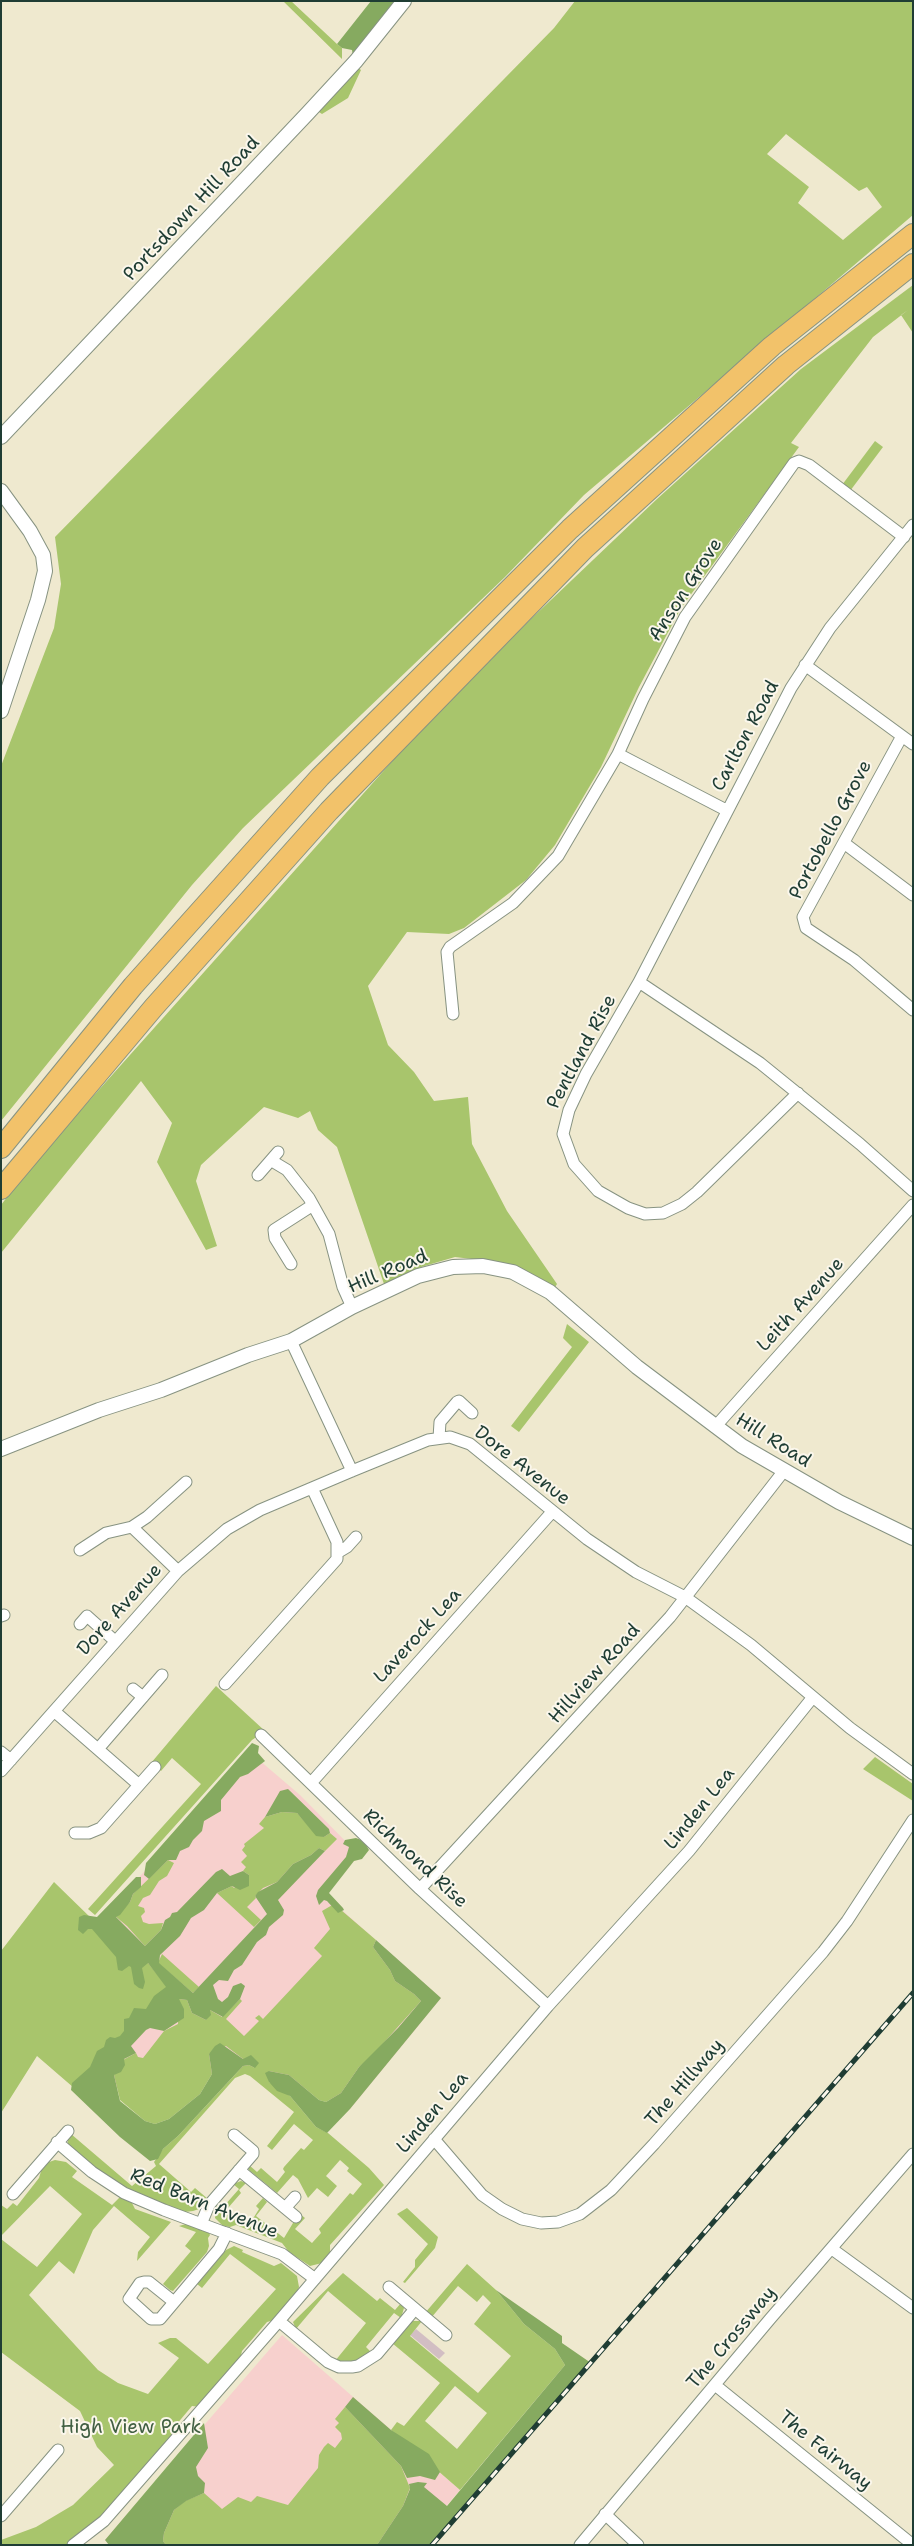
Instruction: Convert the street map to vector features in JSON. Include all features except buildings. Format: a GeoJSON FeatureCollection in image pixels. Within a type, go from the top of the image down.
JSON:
{"type":"FeatureCollection","features":[{"type":"Feature","properties":{"kind":"highway"},"geometry":{"type":"LineString","coordinates":[[1,1148],[133,986],[320,777],[577,523],[772,346],[913,234]]}},
{"type":"Feature","properties":{"kind":"highway"},"geometry":{"type":"LineString","coordinates":[[1,1189],[154,1007],[323,818],[585,548],[786,365],[913,264]]}},
{"type":"Feature","properties":{"kind":"street","name":"Portsdown Hill Road"},"geometry":{"type":"LineString","coordinates":[[1,436],[356,61],[404,1]]}},
{"type":"Feature","properties":{"kind":"street","name":"Anson Grove"},"geometry":{"type":"LineString","coordinates":[[453,1014],[447,952],[450,947],[494,919],[545,872],[558,856],[618,754],[643,699],[685,617],[794,463],[803,462],[904,537]]}},
{"type":"Feature","properties":{"kind":"street"},"geometry":{"type":"LineString","coordinates":[[1,491],[30,531],[43,555],[44,571],[35,609],[1,712]]}},
{"type":"Feature","properties":{"kind":"street","name":"Carlton Road"},"geometry":{"type":"LineString","coordinates":[[639,982],[774,718],[805,665],[830,628],[913,525]]}},
{"type":"Feature","properties":{"kind":"street"},"geometry":{"type":"LineString","coordinates":[[805,665],[913,744]]}},
{"type":"Feature","properties":{"kind":"street","name":"Portobello Grove"},"geometry":{"type":"LineString","coordinates":[[902,736],[804,918],[804,924],[806,928],[854,960],[913,1010]]}},
{"type":"Feature","properties":{"kind":"street"},"geometry":{"type":"LineString","coordinates":[[618,754],[726,810]]}},
{"type":"Feature","properties":{"kind":"street"},"geometry":{"type":"LineString","coordinates":[[844,843],[913,894]]}},
{"type":"Feature","properties":{"kind":"street","name":"Pentland Rise"},"geometry":{"type":"LineString","coordinates":[[798,1093],[727,1165],[697,1192],[676,1207],[663,1213],[645,1214],[612,1200],[598,1191],[574,1164],[563,1134],[564,1122],[586,1074],[639,982],[720,1034],[798,1093],[913,1191]]}},
{"type":"Feature","properties":{"kind":"street"},"geometry":{"type":"LineString","coordinates":[[258,1175],[275,1157],[313,1205],[329,1234],[342,1287],[352,1307]]}},
{"type":"Feature","properties":{"kind":"street"},"geometry":{"type":"LineString","coordinates":[[291,1264],[275,1238],[274,1230],[281,1223],[313,1205]]}},
{"type":"Feature","properties":{"kind":"street","name":"Leith Avenue"},"geometry":{"type":"LineString","coordinates":[[715,1427],[913,1205]]}},
{"type":"Feature","properties":{"kind":"street","name":"Hill Road"},"geometry":{"type":"LineString","coordinates":[[1,1449],[99,1410],[161,1390],[248,1355],[290,1341],[352,1307],[409,1280],[438,1270],[483,1266],[513,1272],[560,1300],[637,1367],[715,1427],[783,1472],[913,1538]]}},
{"type":"Feature","properties":{"kind":"street"},"geometry":{"type":"LineString","coordinates":[[290,1341],[352,1471]]}},
{"type":"Feature","properties":{"kind":"street"},"geometry":{"type":"LineString","coordinates":[[439,1438],[440,1422],[457,1402],[459,1401],[472,1413]]}},
{"type":"Feature","properties":{"kind":"street","name":"Dore Avenue"},"geometry":{"type":"LineString","coordinates":[[1,1771],[178,1571],[227,1529],[260,1510],[352,1471],[439,1438],[450,1437],[470,1444],[552,1512],[636,1572],[685,1597],[751,1645],[850,1728],[913,1774]]}},
{"type":"Feature","properties":{"kind":"street","name":"Hillview Road"},"geometry":{"type":"LineString","coordinates":[[420,1889],[576,1722],[670,1617],[783,1472]]}},
{"type":"Feature","properties":{"kind":"street"},"geometry":{"type":"LineString","coordinates":[[80,1550],[106,1533],[132,1527],[147,1517],[186,1482]]}},
{"type":"Feature","properties":{"kind":"street"},"geometry":{"type":"LineString","coordinates":[[225,1684],[332,1566],[337,1553],[337,1542],[312,1488]]}},
{"type":"Feature","properties":{"kind":"street","name":"Laverock Lea"},"geometry":{"type":"LineString","coordinates":[[311,1783],[552,1512]]}},
{"type":"Feature","properties":{"kind":"street"},"geometry":{"type":"LineString","coordinates":[[132,1527],[178,1571]]}},
{"type":"Feature","properties":{"kind":"street"},"geometry":{"type":"LineString","coordinates":[[337,1553],[347,1547],[356,1537]]}},
{"type":"Feature","properties":{"kind":"street"},"geometry":{"type":"LineString","coordinates":[[80,1624],[88,1616],[115,1641]]}},
{"type":"Feature","properties":{"kind":"street"},"geometry":{"type":"LineString","coordinates":[[98,1749],[162,1675]]}},
{"type":"Feature","properties":{"kind":"street"},"geometry":{"type":"LineString","coordinates":[[133,1688],[143,1697]]}},
{"type":"Feature","properties":{"kind":"street","name":"Linden Lea"},"geometry":{"type":"LineString","coordinates":[[72,2545],[89,2540],[548,2006],[689,1850],[814,1697]]}},
{"type":"Feature","properties":{"kind":"street"},"geometry":{"type":"LineString","coordinates":[[54,1711],[139,1785]]}},
{"type":"Feature","properties":{"kind":"street","name":"Richmond Rise"},"geometry":{"type":"LineString","coordinates":[[261,1735],[420,1889],[548,2006]]}},
{"type":"Feature","properties":{"kind":"street"},"geometry":{"type":"LineString","coordinates":[[1,1752],[11,1760]]}},
{"type":"Feature","properties":{"kind":"street"},"geometry":{"type":"LineString","coordinates":[[75,1833],[90,1833],[101,1828],[155,1767]]}},
{"type":"Feature","properties":{"kind":"street","name":"The Hillway"},"geometry":{"type":"LineString","coordinates":[[434,2139],[482,2195],[502,2210],[522,2219],[541,2223],[558,2222],[580,2214],[611,2190],[654,2144],[823,1952],[847,1921],[913,1820]]}},
{"type":"Feature","properties":{"kind":"street"},"geometry":{"type":"LineString","coordinates":[[13,2194],[68,2131]]}},
{"type":"Feature","properties":{"kind":"street"},"geometry":{"type":"LineString","coordinates":[[201,2224],[209,2205],[253,2154],[253,2151],[234,2135]]}},
{"type":"Feature","properties":{"kind":"street","name":"Red Barn Avenue"},"geometry":{"type":"LineString","coordinates":[[58,2142],[92,2172],[124,2193],[282,2254],[315,2279]]}},
{"type":"Feature","properties":{"kind":"street","name":"The Crossway"},"geometry":{"type":"LineString","coordinates":[[580,2545],[770,2319],[913,2154]]}},
{"type":"Feature","properties":{"kind":"street"},"geometry":{"type":"LineString","coordinates":[[239,2170],[296,2217]]}},
{"type":"Feature","properties":{"kind":"street"},"geometry":{"type":"LineString","coordinates":[[285,2208],[295,2197]]}},
{"type":"Feature","properties":{"kind":"street"},"geometry":{"type":"LineString","coordinates":[[174,2302],[219,2249],[227,2233]]}},
{"type":"Feature","properties":{"kind":"street"},"geometry":{"type":"LineString","coordinates":[[832,2249],[913,2308]]}},
{"type":"Feature","properties":{"kind":"street"},"geometry":{"type":"LineString","coordinates":[[390,2287],[446,2335]]}},
{"type":"Feature","properties":{"kind":"street"},"geometry":{"type":"LineString","coordinates":[[279,2321],[328,2362],[339,2367],[352,2367],[365,2362],[376,2354],[415,2309]]}},
{"type":"Feature","properties":{"kind":"street","name":"The Fairway"},"geometry":{"type":"LineString","coordinates":[[715,2385],[913,2545]]}},
{"type":"Feature","properties":{"kind":"street"},"geometry":{"type":"LineString","coordinates":[[1,2516],[58,2450]]}},
{"type":"Feature","properties":{"kind":"street"},"geometry":{"type":"LineString","coordinates":[[605,2514],[638,2545]]}},
{"type":"Feature","properties":{"kind":"shaded area"},"geometry":{"type":"Polygon","coordinates":[[[252,1754],[300,1795],[359,1855],[325,1895],[441,1998],[350,2109],[258,2067],[81,2094],[98,1922],[252,1754]]]}},
{"type":"Feature","properties":{"kind":"shaded area"},"geometry":{"type":"Polygon","coordinates":[[[416,2329],[445,2353],[439,2359],[410,2335],[416,2329]]]}},
{"type":"Feature","properties":{"kind":"shaded area"},"geometry":{"type":"Polygon","coordinates":[[[282,2335],[460,2490],[413,2545],[109,2545],[105,2540],[282,2335]]]}},
{"type":"Feature","properties":{"kind":"green space"},"geometry":{"type":"Polygon","coordinates":[[[283,1],[291,1],[342,48],[342,59],[283,1]]]}},
{"type":"Feature","properties":{"kind":"green space"},"geometry":{"type":"Polygon","coordinates":[[[371,1],[399,1],[353,56],[352,50],[342,48],[337,44],[371,1]]]}},
{"type":"Feature","properties":{"kind":"green space"},"geometry":{"type":"Polygon","coordinates":[[[575,1],[913,1],[913,215],[584,495],[505,577],[243,828],[192,885],[1,1121],[1,766],[54,628],[61,584],[55,537],[554,28],[575,1]],[[786,134],[767,154],[809,187],[798,203],[843,240],[882,207],[867,187],[859,191],[786,134]]]}},
{"type":"Feature","properties":{"kind":"green space"},"geometry":{"type":"Polygon","coordinates":[[[357,67],[361,70],[348,98],[322,114],[319,112],[357,67]]]}},
{"type":"Feature","properties":{"kind":"green space"},"geometry":{"type":"Polygon","coordinates":[[[913,285],[913,333],[901,315],[873,337],[791,443],[799,447],[681,608],[639,687],[601,767],[555,845],[526,880],[464,928],[449,934],[407,932],[368,986],[388,1045],[414,1072],[434,1101],[468,1097],[472,1144],[507,1211],[557,1284],[554,1289],[537,1277],[505,1263],[455,1257],[421,1267],[384,1284],[337,1147],[318,1130],[310,1111],[298,1118],[264,1107],[201,1165],[196,1181],[217,1246],[206,1250],[157,1162],[172,1123],[141,1081],[1,1253],[1,1205],[30,1167],[404,748],[531,619],[657,499],[801,369],[913,285]]]}},
{"type":"Feature","properties":{"kind":"green space"},"geometry":{"type":"Polygon","coordinates":[[[875,441],[883,447],[850,491],[842,485],[875,441]]]}},
{"type":"Feature","properties":{"kind":"green space"},"geometry":{"type":"Polygon","coordinates":[[[567,1324],[589,1342],[519,1432],[511,1426],[572,1347],[563,1338],[567,1324]]]}},
{"type":"Feature","properties":{"kind":"green space"},"geometry":{"type":"Polygon","coordinates":[[[216,1686],[265,1731],[252,1740],[95,1915],[88,1909],[201,1784],[172,1758],[161,1771],[151,1763],[216,1686]]]}},
{"type":"Feature","properties":{"kind":"green space"},"geometry":{"type":"Polygon","coordinates":[[[252,1743],[259,1746],[258,1753],[265,1761],[248,1774],[240,1777],[221,1800],[221,1811],[204,1821],[202,1831],[189,1847],[180,1851],[176,1860],[168,1860],[149,1879],[144,1875],[146,1863],[252,1743]]]}},
{"type":"Feature","properties":{"kind":"green space"},"geometry":{"type":"Polygon","coordinates":[[[875,1757],[913,1784],[913,1801],[863,1769],[875,1757]]]}},
{"type":"Feature","properties":{"kind":"green space"},"geometry":{"type":"Polygon","coordinates":[[[288,1789],[329,1829],[330,1833],[324,1837],[316,1836],[297,1813],[282,1812],[265,1817],[280,1791],[288,1789]]]}},
{"type":"Feature","properties":{"kind":"green space"},"geometry":{"type":"Polygon","coordinates":[[[282,1812],[297,1813],[312,1830],[324,1837],[330,1833],[337,1839],[325,1851],[319,1848],[311,1855],[293,1864],[277,1882],[263,1888],[255,1896],[256,1898],[247,1907],[261,1920],[254,1927],[217,1893],[232,1886],[234,1888],[249,1875],[243,1871],[246,1867],[241,1862],[247,1856],[242,1850],[245,1846],[244,1844],[264,1828],[259,1824],[265,1817],[282,1812]]]}},
{"type":"Feature","properties":{"kind":"green space"},"geometry":{"type":"Polygon","coordinates":[[[356,1838],[364,1841],[369,1850],[362,1859],[354,1861],[329,1893],[344,1910],[338,1913],[327,1901],[324,1900],[319,1905],[316,1896],[318,1890],[346,1857],[349,1847],[343,1844],[345,1840],[356,1838]]]}},
{"type":"Feature","properties":{"kind":"green space"},"geometry":{"type":"Polygon","coordinates":[[[319,1848],[325,1851],[278,1900],[284,1910],[283,1915],[269,1927],[266,1935],[257,1942],[242,1965],[234,1970],[228,1981],[219,1980],[213,1985],[218,1999],[222,2002],[228,1997],[233,1986],[241,1983],[245,1986],[240,1999],[223,2017],[210,2010],[211,2015],[206,2020],[192,2013],[187,2000],[179,1999],[184,2009],[184,2018],[164,2031],[150,2028],[146,2030],[131,2046],[136,2053],[124,2059],[125,2065],[121,2072],[114,2075],[120,2101],[145,2121],[155,2124],[169,2119],[200,2094],[212,2074],[209,2054],[220,2043],[243,2059],[251,2055],[259,2063],[255,2068],[249,2065],[243,2066],[178,2136],[163,2149],[158,2159],[150,2161],[120,2137],[71,2090],[72,2083],[90,2067],[97,2051],[104,2047],[106,2040],[110,2037],[120,2036],[124,2031],[124,2019],[129,2018],[134,2008],[146,2009],[154,1996],[166,1987],[148,1963],[142,1968],[145,1982],[143,1989],[134,1984],[131,1967],[129,1966],[122,1971],[118,1970],[116,1957],[92,1929],[88,1929],[83,1934],[78,1930],[79,1917],[84,1915],[97,1917],[136,1877],[141,1877],[141,1887],[133,1894],[130,1902],[120,1915],[116,1917],[145,1946],[161,1930],[165,1920],[172,1913],[177,1912],[216,1872],[222,1869],[230,1876],[243,1871],[249,1875],[249,1886],[240,1890],[232,1886],[217,1893],[204,1910],[191,1918],[180,1936],[160,1955],[159,1963],[193,1993],[267,1914],[255,1896],[258,1892],[277,1882],[293,1864],[311,1855],[319,1848]]]}},
{"type":"Feature","properties":{"kind":"green space"},"geometry":{"type":"Polygon","coordinates":[[[168,1860],[174,1863],[167,1876],[159,1881],[150,1895],[143,1898],[138,1906],[144,1908],[145,1912],[141,1916],[143,1922],[149,1924],[163,1923],[161,1930],[145,1946],[115,1916],[130,1902],[133,1894],[168,1860]]]}},
{"type":"Feature","properties":{"kind":"green space"},"geometry":{"type":"Polygon","coordinates":[[[54,1882],[93,1920],[148,1963],[173,1994],[81,2094],[37,2056],[1,2113],[1,1951],[54,1882]]]}},
{"type":"Feature","properties":{"kind":"green space"},"geometry":{"type":"Polygon","coordinates":[[[334,1904],[376,1940],[373,1947],[390,1970],[395,1981],[421,2001],[371,2057],[359,2067],[341,2093],[326,2102],[319,2100],[289,2075],[269,2071],[269,2082],[290,2096],[316,2127],[328,2133],[369,2168],[384,2185],[330,2245],[330,2252],[322,2263],[310,2266],[289,2252],[282,2243],[236,2225],[230,2227],[223,2226],[215,2218],[215,2209],[218,2201],[224,2206],[239,2189],[233,2184],[241,2181],[246,2183],[239,2190],[241,2193],[228,2208],[249,2225],[259,2209],[256,2206],[263,2198],[267,2202],[256,2216],[284,2238],[299,2213],[305,2218],[295,2229],[312,2243],[321,2233],[319,2229],[350,2193],[353,2195],[362,2184],[347,2171],[349,2168],[340,2160],[326,2176],[337,2186],[328,2197],[317,2188],[308,2198],[298,2179],[293,2175],[277,2193],[249,2170],[249,2165],[257,2172],[261,2168],[277,2182],[285,2172],[284,2167],[301,2148],[304,2150],[313,2140],[294,2124],[272,2150],[267,2146],[294,2112],[250,2076],[245,2074],[235,2078],[159,2164],[191,2192],[195,2188],[208,2199],[199,2209],[185,2212],[132,2192],[95,2168],[68,2145],[68,2140],[71,2134],[132,2186],[156,2166],[154,2162],[163,2149],[178,2136],[243,2066],[249,2065],[255,2068],[226,2046],[209,2054],[212,2074],[200,2094],[169,2119],[155,2124],[145,2121],[120,2100],[114,2075],[123,2060],[136,2053],[138,2057],[143,2058],[164,2031],[178,2024],[179,1999],[187,2000],[192,2013],[206,2020],[210,2010],[222,2017],[240,1999],[242,2001],[226,2019],[244,2036],[259,2021],[255,2018],[259,2015],[263,2019],[322,1956],[314,1948],[330,1929],[322,1911],[334,1904]]]}},
{"type":"Feature","properties":{"kind":"green space"},"geometry":{"type":"Polygon","coordinates":[[[376,1940],[441,1998],[350,2109],[327,2133],[316,2127],[290,2096],[277,2091],[269,2082],[265,2073],[269,2071],[289,2075],[319,2100],[326,2102],[341,2093],[359,2067],[398,2028],[421,2001],[395,1981],[390,1970],[373,1947],[376,1940]]]}},
{"type":"Feature","properties":{"kind":"green space"},"geometry":{"type":"Polygon","coordinates":[[[162,1954],[199,1987],[193,1993],[158,1963],[162,1954]]]}},
{"type":"Feature","properties":{"kind":"green space","name":"High View Park"},"geometry":{"type":"Polygon","coordinates":[[[55,2160],[66,2162],[77,2171],[72,2177],[112,2205],[121,2196],[131,2201],[135,2209],[171,2222],[137,2261],[138,2252],[150,2237],[114,2206],[93,2230],[74,2274],[59,2261],[29,2295],[98,2370],[118,2383],[148,2394],[179,2358],[158,2343],[170,2338],[176,2338],[208,2364],[276,2289],[230,2254],[202,2288],[197,2284],[226,2250],[234,2246],[243,2250],[242,2252],[274,2266],[281,2263],[297,2276],[299,2287],[297,2293],[274,2320],[267,2322],[242,2351],[240,2360],[200,2407],[192,2406],[176,2425],[177,2434],[99,2522],[68,2545],[1,2545],[1,2540],[36,2527],[73,2505],[114,2465],[97,2447],[80,2411],[1,2352],[1,2239],[37,2267],[82,2214],[50,2186],[1,2236],[1,2205],[7,2209],[13,2203],[17,2206],[39,2178],[42,2168],[46,2163],[55,2160]]]}},
{"type":"Feature","properties":{"kind":"green space"},"geometry":{"type":"Polygon","coordinates":[[[407,2208],[438,2237],[435,2248],[405,2283],[403,2282],[415,2267],[415,2260],[428,2244],[397,2214],[407,2208]]]}},
{"type":"Feature","properties":{"kind":"green space"},"geometry":{"type":"Polygon","coordinates":[[[186,2224],[208,2231],[210,2235],[208,2238],[209,2246],[207,2252],[173,2291],[163,2284],[191,2251],[185,2246],[196,2232],[179,2226],[186,2224]]]}},
{"type":"Feature","properties":{"kind":"green space"},"geometry":{"type":"Polygon","coordinates":[[[467,2264],[496,2290],[524,2324],[555,2349],[565,2365],[460,2490],[391,2430],[397,2422],[404,2426],[440,2383],[392,2343],[412,2321],[422,2321],[410,2336],[478,2393],[511,2356],[474,2324],[491,2303],[483,2295],[477,2302],[458,2286],[431,2318],[425,2313],[467,2264]],[[455,2386],[425,2421],[457,2449],[487,2413],[455,2386]]]}},
{"type":"Feature","properties":{"kind":"green space"},"geometry":{"type":"Polygon","coordinates":[[[343,2273],[377,2301],[380,2298],[395,2310],[401,2303],[404,2308],[401,2318],[394,2313],[366,2347],[372,2353],[353,2363],[335,2361],[366,2323],[328,2291],[296,2329],[293,2322],[343,2273]]]}},
{"type":"Feature","properties":{"kind":"green space"},"geometry":{"type":"Polygon","coordinates":[[[496,2290],[562,2336],[562,2343],[591,2363],[430,2545],[377,2545],[403,2506],[410,2489],[409,2484],[427,2483],[424,2487],[447,2506],[565,2365],[555,2349],[524,2324],[496,2290]]]}},
{"type":"Feature","properties":{"kind":"green space"},"geometry":{"type":"Polygon","coordinates":[[[353,2397],[391,2430],[429,2454],[440,2472],[435,2480],[420,2476],[407,2478],[401,2466],[345,2407],[353,2397]]]}},
{"type":"Feature","properties":{"kind":"green space"},"geometry":{"type":"Polygon","coordinates":[[[345,2407],[401,2466],[410,2488],[403,2506],[377,2545],[166,2545],[163,2541],[164,2533],[174,2510],[185,2501],[204,2493],[222,2509],[238,2497],[251,2502],[257,2496],[288,2505],[318,2468],[319,2455],[324,2447],[328,2443],[335,2448],[342,2439],[341,2433],[335,2427],[339,2423],[335,2419],[345,2407]]]}},
{"type":"Feature","properties":{"kind":"green space"},"geometry":{"type":"Polygon","coordinates":[[[204,2423],[208,2448],[196,2467],[198,2476],[205,2483],[204,2493],[186,2501],[174,2510],[164,2533],[163,2541],[166,2545],[109,2545],[105,2540],[204,2423]]]}},
{"type":"Feature","properties":{"kind":"railway"},"geometry":{"type":"LineString","coordinates":[[432,2545],[913,1993]]}}]}
